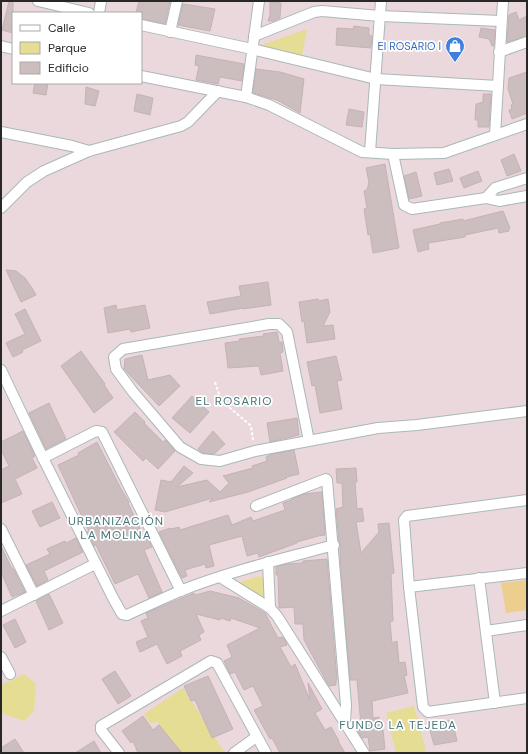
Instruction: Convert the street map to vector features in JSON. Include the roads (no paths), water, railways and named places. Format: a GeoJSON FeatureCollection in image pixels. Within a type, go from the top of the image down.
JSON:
{"type":"FeatureCollection","features":[{"type":"Feature","properties":{"kind":"street"},"geometry":{"type":"LineString","coordinates":[[38,1],[85,12]]}},
{"type":"Feature","properties":{"kind":"street"},"geometry":{"type":"LineString","coordinates":[[99,12],[101,1]]}},
{"type":"Feature","properties":{"kind":"street"},"geometry":{"type":"LineString","coordinates":[[170,32],[177,1]]}},
{"type":"Feature","properties":{"kind":"street"},"geometry":{"type":"LineString","coordinates":[[246,97],[259,1]]}},
{"type":"Feature","properties":{"kind":"street"},"geometry":{"type":"LineString","coordinates":[[370,152],[381,1]]}},
{"type":"Feature","properties":{"kind":"street"},"geometry":{"type":"LineString","coordinates":[[495,135],[502,1]]}},
{"type":"Feature","properties":{"kind":"street"},"geometry":{"type":"LineString","coordinates":[[254,36],[314,12],[322,11],[380,16],[501,21]]}},
{"type":"Feature","properties":{"kind":"street"},"geometry":{"type":"LineString","coordinates":[[142,25],[252,49],[376,79],[498,86]]}},
{"type":"Feature","properties":{"kind":"street"},"geometry":{"type":"LineString","coordinates":[[499,52],[527,42]]}},
{"type":"Feature","properties":{"kind":"street"},"geometry":{"type":"LineString","coordinates":[[1,46],[12,49]]}},
{"type":"Feature","properties":{"kind":"street"},"geometry":{"type":"LineString","coordinates":[[142,76],[246,97],[269,105],[362,152],[393,154],[444,154],[527,124]]}},
{"type":"Feature","properties":{"kind":"street"},"geometry":{"type":"LineString","coordinates":[[1,208],[34,177],[89,151],[181,126],[188,122],[218,91]]}},
{"type":"Feature","properties":{"kind":"street"},"geometry":{"type":"LineString","coordinates":[[1,132],[72,146],[89,151]]}},
{"type":"Feature","properties":{"kind":"street"},"geometry":{"type":"LineString","coordinates":[[393,154],[404,204],[412,209],[486,198],[499,201],[527,196]]}},
{"type":"Feature","properties":{"kind":"street"},"geometry":{"type":"LineString","coordinates":[[486,198],[495,188],[527,178]]}},
{"type":"Feature","properties":{"kind":"street"},"geometry":{"type":"LineString","coordinates":[[309,441],[287,332],[279,324],[270,324],[123,349],[114,357],[116,369],[133,392],[180,447],[201,460],[220,460],[255,451],[309,441],[378,428],[417,425],[527,411]]}},
{"type":"Feature","properties":{"kind":"street"},"geometry":{"type":"LineString","coordinates":[[1,370],[95,564],[122,614],[127,615],[181,591],[220,577],[268,562],[334,545]]}},
{"type":"Feature","properties":{"kind":"street"},"geometry":{"type":"LineString","coordinates":[[43,458],[96,431],[102,432],[181,591]]}},
{"type":"Feature","properties":{"kind":"street"},"geometry":{"type":"LineString","coordinates":[[256,506],[327,479],[334,545],[346,705],[345,722]]}},
{"type":"Feature","properties":{"kind":"street"},"geometry":{"type":"LineString","coordinates":[[527,500],[407,516],[404,520],[409,587],[423,708],[428,712],[527,698]]}},
{"type":"Feature","properties":{"kind":"street"},"geometry":{"type":"LineString","coordinates":[[1,529],[34,595]]}},
{"type":"Feature","properties":{"kind":"street"},"geometry":{"type":"LineString","coordinates":[[268,562],[270,608]]}},
{"type":"Feature","properties":{"kind":"street"},"geometry":{"type":"LineString","coordinates":[[1,611],[95,564]]}},
{"type":"Feature","properties":{"kind":"street"},"geometry":{"type":"LineString","coordinates":[[409,587],[527,573]]}},
{"type":"Feature","properties":{"kind":"street"},"geometry":{"type":"LineString","coordinates":[[220,577],[270,608],[283,625],[364,753]]}},
{"type":"Feature","properties":{"kind":"street"},"geometry":{"type":"LineString","coordinates":[[479,578],[495,703]]}},
{"type":"Feature","properties":{"kind":"street"},"geometry":{"type":"LineString","coordinates":[[486,631],[527,625]]}},
{"type":"Feature","properties":{"kind":"street"},"geometry":{"type":"LineString","coordinates":[[1,657],[10,674]]}},
{"type":"Feature","properties":{"kind":"street"},"geometry":{"type":"LineString","coordinates":[[119,753],[102,730],[101,726],[212,661],[217,663],[266,753]]}},
{"type":"Feature","properties":{"kind":"street"},"geometry":{"type":"LineString","coordinates":[[234,753],[256,737]]}},
{"type":"Feature","properties":{"kind":"place","name":"El ROSARIO I"},"geometry":{"type":"Point","coordinates":[455,63]}},
{"type":"Feature","properties":{"kind":"district","name":"EL ROSARIO"},"geometry":{"type":"Point","coordinates":[234,401]}},
{"type":"Feature","properties":{"kind":"district","name":"URBANIZACIÓN LA MOLINA"},"geometry":{"type":"Point","coordinates":[116,528]}},
{"type":"Feature","properties":{"kind":"district","name":"FUNDO LA TEJEDA"},"geometry":{"type":"Point","coordinates":[398,725]}}]}
